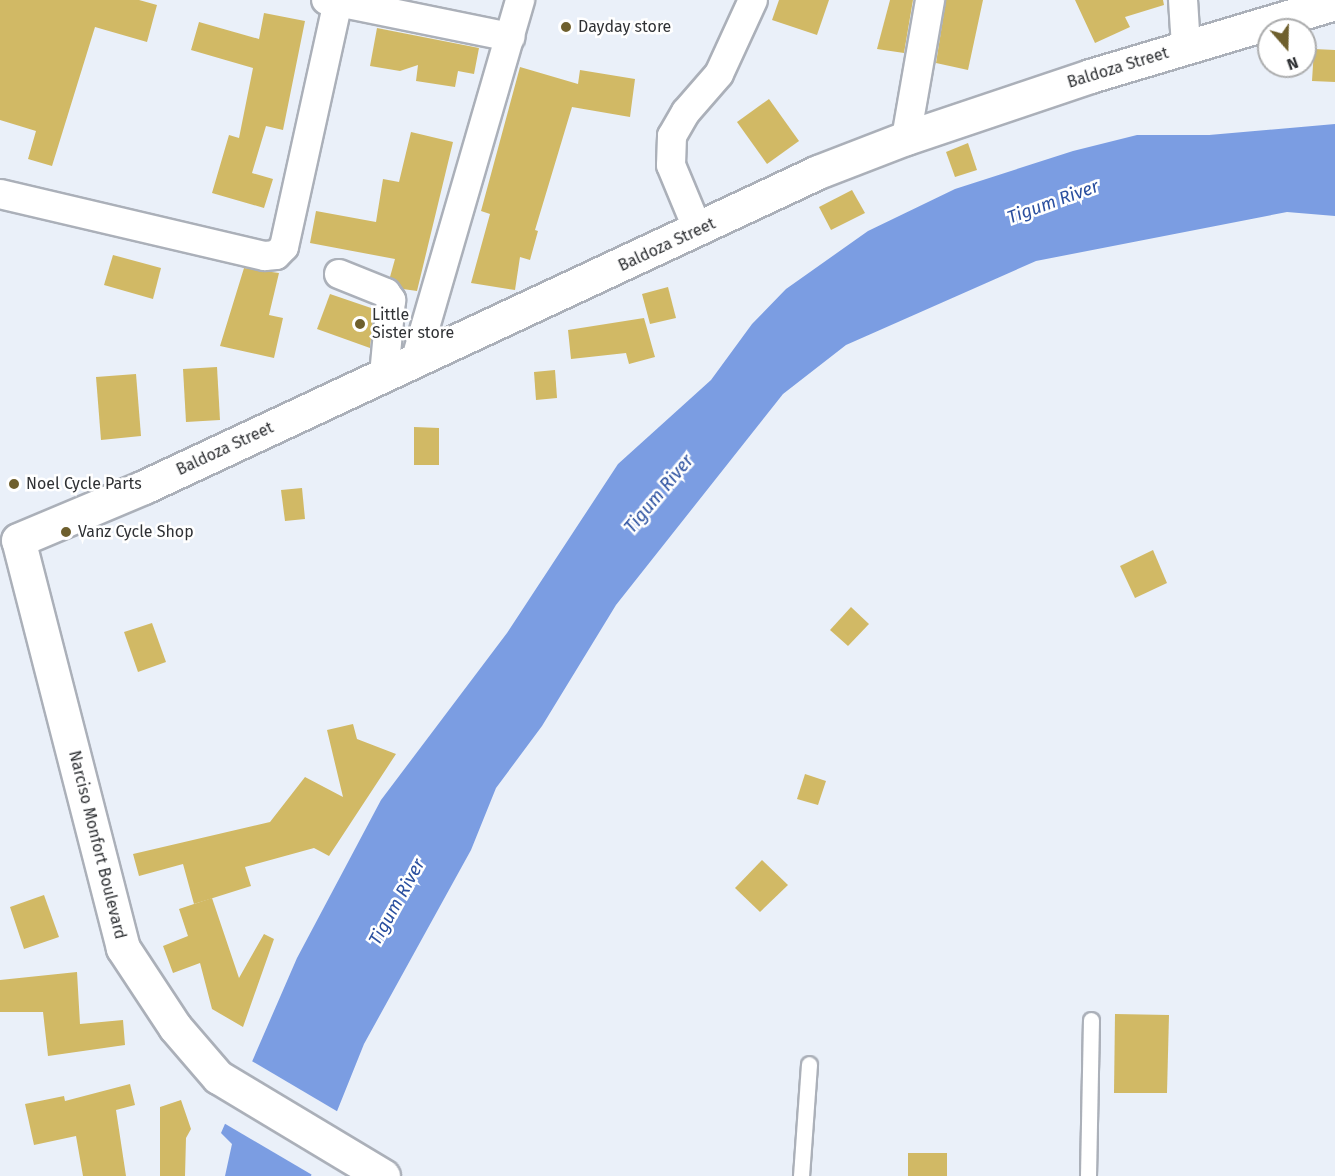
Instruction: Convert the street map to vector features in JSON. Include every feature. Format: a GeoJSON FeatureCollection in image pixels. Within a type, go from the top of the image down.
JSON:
{"type":"FeatureCollection","features":[{"type":"Feature","properties":{"kind":"main road","name":"Baldoza Street"},"geometry":{"type":"LineString","coordinates":[[18,540],[415,362],[818,172],[906,138],[1186,47],[1335,3]]}},
{"type":"Feature","properties":{"kind":"main road","name":"Narciso Monfort Boulevard"},"geometry":{"type":"LineString","coordinates":[[18,540],[123,948],[175,1027],[218,1077],[383,1176]]}},
{"type":"Feature","properties":{"kind":"street"},"geometry":{"type":"LineString","coordinates":[[415,362],[520,0]]}},
{"type":"Feature","properties":{"kind":"street"},"geometry":{"type":"LineString","coordinates":[[698,230],[671,165],[672,136],[686,112],[719,74],[753,0]]}},
{"type":"Feature","properties":{"kind":"street"},"geometry":{"type":"LineString","coordinates":[[906,138],[930,0]]}},
{"type":"Feature","properties":{"kind":"street"},"geometry":{"type":"LineString","coordinates":[[1183,0],[1186,47]]}},
{"type":"Feature","properties":{"kind":"street"},"geometry":{"type":"LineString","coordinates":[[0,194],[265,256],[276,255],[284,247],[332,1],[510,36]]}},
{"type":"Feature","properties":{"kind":"street"},"geometry":{"type":"LineString","coordinates":[[339,274],[386,293],[391,300],[384,375]]}},
{"type":"Feature","properties":{"kind":"lane"},"geometry":{"type":"LineString","coordinates":[[1088,1176],[1091,1020]]}},
{"type":"Feature","properties":{"kind":"lane"},"geometry":{"type":"LineString","coordinates":[[801,1176],[809,1064]]}},
{"type":"Feature","properties":{"kind":"water","name":"Tigum River"},"geometry":{"type":"Polygon","coordinates":[[[1335,124],[1335,216],[1287,212],[1036,261],[846,345],[783,394],[616,605],[542,726],[496,788],[471,850],[364,1044],[311,1176],[225,1176],[232,1144],[221,1133],[297,958],[381,800],[507,633],[618,464],[711,380],[752,324],[786,289],[868,231],[955,189],[1073,151],[1137,135],[1209,135],[1335,124]]]}},
{"type":"Feature","properties":{"kind":"pier"},"geometry":{"type":"Polygon","coordinates":[[[250,1060],[340,1113],[314,1176],[222,1122],[250,1060]]]}},
{"type":"Feature","properties":{"kind":"building"},"geometry":{"type":"Polygon","coordinates":[[[0,0],[139,0],[157,5],[147,42],[95,27],[52,166],[28,159],[36,131],[0,120],[0,0]]]}},
{"type":"Feature","properties":{"kind":"building"},"geometry":{"type":"Polygon","coordinates":[[[779,0],[829,0],[817,35],[772,20],[779,0]]]}},
{"type":"Feature","properties":{"kind":"building"},"geometry":{"type":"Polygon","coordinates":[[[890,0],[913,0],[904,53],[877,49],[890,0]]]}},
{"type":"Feature","properties":{"kind":"building"},"geometry":{"type":"Polygon","coordinates":[[[946,0],[983,0],[968,70],[936,63],[946,0]]]}},
{"type":"Feature","properties":{"kind":"building"},"geometry":{"type":"Polygon","coordinates":[[[1075,0],[1163,0],[1164,5],[1125,17],[1130,27],[1095,43],[1075,0]]]}},
{"type":"Feature","properties":{"kind":"building"},"geometry":{"type":"Polygon","coordinates":[[[264,13],[305,21],[283,130],[266,126],[252,173],[273,179],[264,208],[212,193],[229,135],[239,138],[253,68],[191,50],[199,22],[259,39],[264,13]]]}},
{"type":"Feature","properties":{"kind":"building"},"geometry":{"type":"Polygon","coordinates":[[[377,28],[479,48],[474,74],[458,71],[455,87],[416,81],[418,65],[400,71],[370,66],[377,28]]]}},
{"type":"Feature","properties":{"kind":"building"},"geometry":{"type":"Polygon","coordinates":[[[1317,49],[1335,50],[1335,82],[1312,81],[1312,78],[1317,78],[1317,49]]]}},
{"type":"Feature","properties":{"kind":"building"},"geometry":{"type":"Polygon","coordinates":[[[520,67],[578,84],[580,70],[635,79],[630,117],[572,107],[535,230],[538,231],[530,260],[520,257],[515,290],[471,283],[490,214],[481,211],[520,67]]]}},
{"type":"Feature","properties":{"kind":"building"},"geometry":{"type":"Polygon","coordinates":[[[769,99],[799,141],[767,164],[737,122],[769,99]]]}},
{"type":"Feature","properties":{"kind":"building"},"geometry":{"type":"Polygon","coordinates":[[[411,132],[453,142],[417,291],[403,289],[390,277],[395,259],[310,243],[316,211],[376,222],[383,179],[399,182],[411,132]]]}},
{"type":"Feature","properties":{"kind":"building"},"geometry":{"type":"Polygon","coordinates":[[[968,143],[977,170],[955,177],[946,152],[968,143]]]}},
{"type":"Feature","properties":{"kind":"building"},"geometry":{"type":"Polygon","coordinates":[[[852,190],[865,213],[831,230],[819,207],[852,190]]]}},
{"type":"Feature","properties":{"kind":"building"},"geometry":{"type":"Polygon","coordinates":[[[113,255],[161,268],[153,299],[104,285],[113,255]]]}},
{"type":"Feature","properties":{"kind":"building"},"geometry":{"type":"Polygon","coordinates":[[[244,268],[279,273],[269,315],[283,318],[274,358],[220,346],[244,268]]]}},
{"type":"Feature","properties":{"kind":"building"},"geometry":{"type":"Polygon","coordinates":[[[668,287],[676,318],[650,324],[642,294],[668,287]]]}},
{"type":"Feature","properties":{"kind":"building"},"geometry":{"type":"Polygon","coordinates":[[[330,294],[374,309],[370,348],[317,329],[330,294]]]}},
{"type":"Feature","properties":{"kind":"building"},"geometry":{"type":"Polygon","coordinates":[[[644,318],[655,357],[629,364],[626,353],[571,359],[568,330],[644,318]]]}},
{"type":"Feature","properties":{"kind":"building"},"geometry":{"type":"Polygon","coordinates":[[[217,367],[220,420],[186,422],[183,369],[217,367]]]}},
{"type":"Feature","properties":{"kind":"building"},"geometry":{"type":"Polygon","coordinates":[[[555,370],[557,398],[536,400],[534,372],[555,370]]]}},
{"type":"Feature","properties":{"kind":"building"},"geometry":{"type":"Polygon","coordinates":[[[136,374],[141,436],[101,440],[96,377],[136,374]]]}},
{"type":"Feature","properties":{"kind":"building"},"geometry":{"type":"Polygon","coordinates":[[[414,427],[439,428],[439,465],[414,465],[414,427]]]}},
{"type":"Feature","properties":{"kind":"building"},"geometry":{"type":"Polygon","coordinates":[[[302,488],[305,519],[285,521],[281,490],[302,488]]]}},
{"type":"Feature","properties":{"kind":"building"},"geometry":{"type":"Polygon","coordinates":[[[1153,550],[1167,583],[1135,598],[1120,566],[1153,550]]]}},
{"type":"Feature","properties":{"kind":"building"},"geometry":{"type":"Polygon","coordinates":[[[851,607],[869,624],[848,646],[830,630],[851,607]]]}},
{"type":"Feature","properties":{"kind":"building"},"geometry":{"type":"Polygon","coordinates":[[[152,623],[166,662],[138,672],[124,632],[152,623]]]}},
{"type":"Feature","properties":{"kind":"building"},"geometry":{"type":"Polygon","coordinates":[[[353,724],[357,739],[396,754],[329,856],[314,848],[245,867],[251,886],[194,904],[183,864],[139,876],[133,854],[270,822],[305,777],[343,797],[327,730],[353,724]]]}},
{"type":"Feature","properties":{"kind":"building"},"geometry":{"type":"Polygon","coordinates":[[[805,774],[826,781],[818,805],[797,799],[805,774]]]}},
{"type":"Feature","properties":{"kind":"building"},"geometry":{"type":"Polygon","coordinates":[[[762,860],[788,885],[760,912],[735,888],[762,860]]]}},
{"type":"Feature","properties":{"kind":"building"},"geometry":{"type":"Polygon","coordinates":[[[44,895],[59,937],[24,949],[10,907],[44,895]]]}},
{"type":"Feature","properties":{"kind":"building"},"geometry":{"type":"Polygon","coordinates":[[[212,898],[239,978],[264,934],[274,939],[243,1027],[212,1009],[200,963],[173,973],[163,946],[188,936],[179,909],[212,898]]]}},
{"type":"Feature","properties":{"kind":"building"},"geometry":{"type":"Polygon","coordinates":[[[77,972],[80,1024],[123,1020],[125,1045],[48,1056],[43,1012],[0,1012],[0,980],[77,972]]]}},
{"type":"Feature","properties":{"kind":"building"},"geometry":{"type":"Polygon","coordinates":[[[1115,1014],[1169,1015],[1167,1093],[1114,1093],[1115,1014]]]}},
{"type":"Feature","properties":{"kind":"building"},"geometry":{"type":"Polygon","coordinates":[[[130,1084],[135,1105],[116,1110],[126,1176],[83,1176],[76,1136],[34,1145],[25,1104],[64,1096],[65,1101],[130,1084]]]}},
{"type":"Feature","properties":{"kind":"building"},"geometry":{"type":"Polygon","coordinates":[[[181,1100],[191,1129],[186,1138],[185,1176],[160,1176],[160,1107],[181,1100]]]}},
{"type":"Feature","properties":{"kind":"building"},"geometry":{"type":"Polygon","coordinates":[[[908,1153],[947,1153],[947,1176],[908,1176],[908,1153]]]}},
{"type":"Feature","properties":{"kind":"place","name":"Dayday store"},"geometry":{"type":"Point","coordinates":[566,27]}},
{"type":"Feature","properties":{"kind":"place","name":"Little Sister store"},"geometry":{"type":"Point","coordinates":[360,324]}},
{"type":"Feature","properties":{"kind":"place","name":"Noel Cycle Parts"},"geometry":{"type":"Point","coordinates":[14,484]}},
{"type":"Feature","properties":{"kind":"place","name":"Vanz Cycle Shop"},"geometry":{"type":"Point","coordinates":[66,532]}}]}
